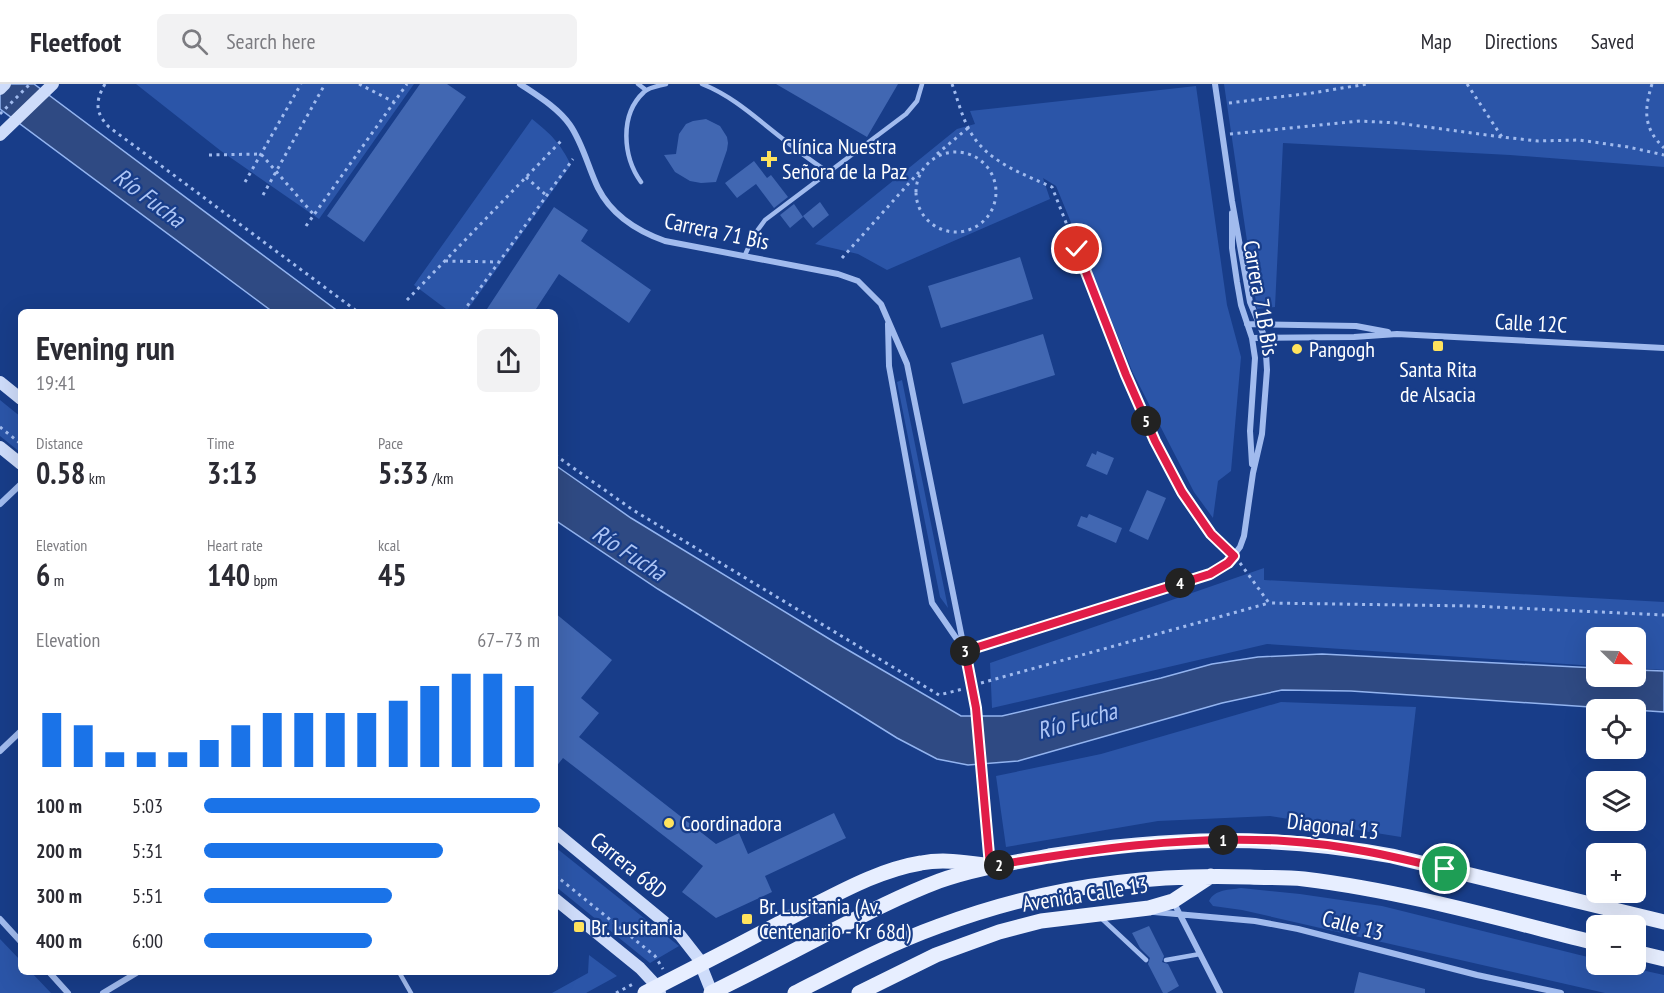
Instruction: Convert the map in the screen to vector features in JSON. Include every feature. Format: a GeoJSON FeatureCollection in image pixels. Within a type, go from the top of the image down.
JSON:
{"type":"FeatureCollection","features":[{"type":"Feature","properties":{"kind":"main road"},"geometry":{"type":"LineString","coordinates":[[0,89],[5,84]]}},
{"type":"Feature","properties":{"kind":"main road"},"geometry":{"type":"LineString","coordinates":[[2,133],[53,84]]}},
{"type":"Feature","properties":{"kind":"main road"},"geometry":{"type":"LineString","coordinates":[[0,382],[18,397]]}},
{"type":"Feature","properties":{"kind":"main road"},"geometry":{"type":"LineString","coordinates":[[0,447],[18,462]]}},
{"type":"Feature","properties":{"kind":"main road","name":"Carrera 68D"},"geometry":{"type":"LineString","coordinates":[[558,834],[660,917],[691,946],[712,993]]}},
{"type":"Feature","properties":{"kind":"main road","name":"Diagonal 13"},"geometry":{"type":"LineString","coordinates":[[990,866],[1098,848],[1142,844],[1205,840],[1285,841],[1392,856],[1664,922]]}},
{"type":"Feature","properties":{"kind":"main road"},"geometry":{"type":"LineString","coordinates":[[558,901],[640,968],[654,991],[701,964],[843,891],[884,873],[908,865],[937,861],[990,866]]}},
{"type":"Feature","properties":{"kind":"main road"},"geometry":{"type":"LineString","coordinates":[[712,993],[907,894],[942,880],[990,866]]}},
{"type":"Feature","properties":{"kind":"main road"},"geometry":{"type":"LineString","coordinates":[[1211,876],[1302,879],[1334,884],[1438,905],[1586,941]]}},
{"type":"Feature","properties":{"kind":"main road","name":"Avenida Calle 13"},"geometry":{"type":"LineString","coordinates":[[795,993],[938,926],[980,912],[1047,894],[1145,879],[1211,876]]}},
{"type":"Feature","properties":{"kind":"main road","name":"Avenida Calle 13"},"geometry":{"type":"LineString","coordinates":[[859,993],[936,955],[999,932],[1041,921],[1176,907],[1211,876]]}},
{"type":"Feature","properties":{"kind":"main road"},"geometry":{"type":"LineString","coordinates":[[999,932],[1047,894]]}},
{"type":"Feature","properties":{"kind":"main road"},"geometry":{"type":"LineString","coordinates":[[1646,955],[1664,959]]}},
{"type":"Feature","properties":{"kind":"street","name":"Carrera 71 Bis"},"geometry":{"type":"LineString","coordinates":[[520,84],[555,109],[568,123],[576,135],[599,189],[613,210],[629,224],[665,241],[837,274],[858,281],[881,304],[907,364],[965,651],[976,708],[990,866]]}},
{"type":"Feature","properties":{"kind":"street","name":"Carrera 71B Bis"},"geometry":{"type":"LineString","coordinates":[[1215,84],[1250,302],[1265,338],[1267,370],[1262,434],[1253,473],[1244,536],[1234,556]]}},
{"type":"Feature","properties":{"kind":"street","name":"Carrera 71B Bis"},"geometry":{"type":"LineString","coordinates":[[1232,201],[1232,248],[1238,290],[1252,338],[1255,358],[1250,431],[1253,473]]}},
{"type":"Feature","properties":{"kind":"street","name":"Carrera 71 Bis"},"geometry":{"type":"LineString","coordinates":[[888,321],[889,366],[932,603],[965,651]]}},
{"type":"Feature","properties":{"kind":"street","name":"Calle 12C"},"geometry":{"type":"LineString","coordinates":[[1247,324],[1356,326],[1397,334]]}},
{"type":"Feature","properties":{"kind":"street","name":"Calle 12C"},"geometry":{"type":"LineString","coordinates":[[1252,338],[1354,337],[1397,334],[1664,348]]}},
{"type":"Feature","properties":{"kind":"street"},"geometry":{"type":"LineString","coordinates":[[0,504],[18,487]]}},
{"type":"Feature","properties":{"kind":"street"},"geometry":{"type":"LineString","coordinates":[[965,651],[1210,574],[1228,563],[1234,556]]}},
{"type":"Feature","properties":{"kind":"street"},"geometry":{"type":"LineString","coordinates":[[0,751],[18,734]]}},
{"type":"Feature","properties":{"kind":"street"},"geometry":{"type":"LineString","coordinates":[[1176,907],[1220,993]]}},
{"type":"Feature","properties":{"kind":"street","name":"Calle 13"},"geometry":{"type":"LineString","coordinates":[[1176,907],[1298,929],[1477,975],[1561,993]]}},
{"type":"Feature","properties":{"kind":"street"},"geometry":{"type":"LineString","coordinates":[[0,919],[18,939]]}},
{"type":"Feature","properties":{"kind":"street"},"geometry":{"type":"LineString","coordinates":[[52,975],[68,993]]}},
{"type":"Feature","properties":{"kind":"street"},"geometry":{"type":"LineString","coordinates":[[104,993],[133,975]]}},
{"type":"Feature","properties":{"kind":"lane"},"geometry":{"type":"LineString","coordinates":[[638,84],[646,90]]}},
{"type":"Feature","properties":{"kind":"lane"},"geometry":{"type":"LineString","coordinates":[[641,182],[629,161],[627,126],[632,110],[646,90],[666,84]]}},
{"type":"Feature","properties":{"kind":"lane"},"geometry":{"type":"LineString","coordinates":[[702,84],[719,91],[829,173]]}},
{"type":"Feature","properties":{"kind":"lane"},"geometry":{"type":"LineString","coordinates":[[745,255],[754,235],[765,220],[906,114],[916,101],[922,84]]}},
{"type":"Feature","properties":{"kind":"lane"},"geometry":{"type":"LineString","coordinates":[[1096,914],[1146,960]]}},
{"type":"Feature","properties":{"kind":"lane"},"geometry":{"type":"LineString","coordinates":[[1166,960],[1200,954]]}},
{"type":"Feature","properties":{"kind":"lane"},"geometry":{"type":"LineString","coordinates":[[401,975],[411,993]]}},
{"type":"Feature","properties":{"kind":"path"},"geometry":{"type":"LineString","coordinates":[[0,114],[30,84]]}},
{"type":"Feature","properties":{"kind":"path"},"geometry":{"type":"LineString","coordinates":[[105,84],[97,102],[98,112],[109,127],[354,309]]}},
{"type":"Feature","properties":{"kind":"path"},"geometry":{"type":"LineString","coordinates":[[245,182],[301,84]]}},
{"type":"Feature","properties":{"kind":"path"},"geometry":{"type":"LineString","coordinates":[[263,195],[326,84]]}},
{"type":"Feature","properties":{"kind":"path"},"geometry":{"type":"LineString","coordinates":[[359,84],[394,102]]}},
{"type":"Feature","properties":{"kind":"path"},"geometry":{"type":"LineString","coordinates":[[306,226],[407,84]]}},
{"type":"Feature","properties":{"kind":"path"},"geometry":{"type":"LineString","coordinates":[[952,84],[971,134],[989,154],[1005,166],[1052,187],[1126,375],[1155,441],[1182,492],[1211,534],[1234,556],[1269,603]]}},
{"type":"Feature","properties":{"kind":"path"},"geometry":{"type":"LineString","coordinates":[[1218,104],[1367,84]]}},
{"type":"Feature","properties":{"kind":"path"},"geometry":{"type":"LineString","coordinates":[[1467,84],[1502,137]]}},
{"type":"Feature","properties":{"kind":"path"},"geometry":{"type":"LineString","coordinates":[[1652,84],[1647,100],[1647,122],[1654,138],[1664,148]]}},
{"type":"Feature","properties":{"kind":"path"},"geometry":{"type":"LineString","coordinates":[[1222,135],[1360,122],[1397,123],[1538,141],[1579,140],[1664,155]]}},
{"type":"Feature","properties":{"kind":"path"},"geometry":{"type":"LineString","coordinates":[[842,258],[924,166],[968,128]]}},
{"type":"Feature","properties":{"kind":"path"},"geometry":{"type":"LineString","coordinates":[[407,300],[563,139]]}},
{"type":"Feature","properties":{"kind":"path"},"geometry":{"type":"LineString","coordinates":[[924,166],[915,190],[922,215],[931,224],[942,230],[956,232],[970,230],[982,223],[991,212],[996,198],[996,184],[991,171],[982,160],[958,151],[946,152],[934,158]]}},
{"type":"Feature","properties":{"kind":"path"},"geometry":{"type":"LineString","coordinates":[[209,155],[261,154]]}},
{"type":"Feature","properties":{"kind":"path"},"geometry":{"type":"LineString","coordinates":[[261,154],[314,215]]}},
{"type":"Feature","properties":{"kind":"path"},"geometry":{"type":"LineString","coordinates":[[465,309],[573,159]]}},
{"type":"Feature","properties":{"kind":"path"},"geometry":{"type":"LineString","coordinates":[[526,177],[547,196]]}},
{"type":"Feature","properties":{"kind":"path"},"geometry":{"type":"LineString","coordinates":[[445,261],[499,262]]}},
{"type":"Feature","properties":{"kind":"path"},"geometry":{"type":"LineString","coordinates":[[0,427],[18,442]]}},
{"type":"Feature","properties":{"kind":"path"},"geometry":{"type":"LineString","coordinates":[[558,457],[633,510],[939,695],[1269,603],[1472,606],[1664,615]]}},
{"type":"Feature","properties":{"kind":"path"},"geometry":{"type":"LineString","coordinates":[[558,877],[655,956],[663,969]]}},
{"type":"Feature","properties":{"kind":"shaded area"},"geometry":{"type":"Polygon","coordinates":[[[136,84],[414,84],[319,219],[221,151],[136,84]]]}},
{"type":"Feature","properties":{"kind":"shaded area"},"geometry":{"type":"Polygon","coordinates":[[[1224,84],[1664,84],[1664,167],[1510,155],[1283,143],[1275,307],[1257,309],[1224,84]]]}},
{"type":"Feature","properties":{"kind":"shaded area"},"geometry":{"type":"Polygon","coordinates":[[[1196,86],[1227,305],[1241,357],[1231,471],[1218,481],[1213,518],[1194,492],[1133,373],[1056,186],[1043,178],[1050,199],[887,270],[858,254],[815,244],[957,129],[975,124],[970,111],[1196,86]]]}},
{"type":"Feature","properties":{"kind":"shaded area"},"geometry":{"type":"Polygon","coordinates":[[[532,119],[545,129],[571,165],[468,309],[446,309],[414,285],[532,119]]]}},
{"type":"Feature","properties":{"kind":"shaded area"},"geometry":{"type":"Polygon","coordinates":[[[902,380],[948,608],[940,597],[897,382],[902,380]]]}},
{"type":"Feature","properties":{"kind":"shaded area"},"geometry":{"type":"Polygon","coordinates":[[[0,400],[18,415],[18,451],[0,436],[0,400]]]}},
{"type":"Feature","properties":{"kind":"shaded area"},"geometry":{"type":"Polygon","coordinates":[[[1264,568],[1264,580],[1664,602],[1664,670],[1646,669],[1646,627],[1586,627],[1586,665],[1267,644],[992,708],[990,663],[1264,568]]]}},
{"type":"Feature","properties":{"kind":"shaded area"},"geometry":{"type":"Polygon","coordinates":[[[1281,702],[1416,707],[1401,837],[1270,816],[1158,821],[1006,847],[996,776],[1101,754],[1281,702]]]}},
{"type":"Feature","properties":{"kind":"shaded area"},"geometry":{"type":"Polygon","coordinates":[[[558,849],[679,946],[650,963],[558,888],[558,849]]]}},
{"type":"Feature","properties":{"kind":"shaded area"},"geometry":{"type":"Polygon","coordinates":[[[1241,888],[1300,894],[1382,906],[1586,957],[1586,975],[1646,975],[1646,971],[1664,975],[1664,993],[1605,993],[1242,910],[1213,906],[1209,901],[1212,897],[1227,890],[1241,888]]]}},
{"type":"Feature","properties":{"kind":"shaded area"},"geometry":{"type":"Polygon","coordinates":[[[0,939],[18,958],[18,975],[34,975],[51,993],[0,993],[0,939]]]}},
{"type":"Feature","properties":{"kind":"shaded area"},"geometry":{"type":"Polygon","coordinates":[[[589,955],[617,976],[586,993],[552,993],[588,973],[589,955]]]}},
{"type":"Feature","properties":{"kind":"water","name":"Río Fucha"},"geometry":{"type":"Polygon","coordinates":[[[0,84],[34,84],[335,309],[269,309],[0,109],[0,84]]]}},
{"type":"Feature","properties":{"kind":"water","name":"Río Fucha"},"geometry":{"type":"Polygon","coordinates":[[[558,467],[631,518],[961,716],[1002,716],[1212,664],[1258,657],[1322,654],[1586,667],[1586,687],[1646,687],[1646,670],[1664,671],[1664,712],[1646,711],[1646,699],[1586,699],[1586,707],[1351,691],[1282,690],[1222,703],[1018,761],[968,765],[937,759],[897,738],[658,589],[558,522],[558,467]]]}},
{"type":"Feature","properties":{"kind":"building"},"geometry":{"type":"Polygon","coordinates":[[[420,84],[447,84],[466,97],[364,242],[327,216],[420,84]]]}},
{"type":"Feature","properties":{"kind":"building"},"geometry":{"type":"Polygon","coordinates":[[[776,84],[898,84],[867,137],[776,84]]]}},
{"type":"Feature","properties":{"kind":"building"},"geometry":{"type":"Polygon","coordinates":[[[706,119],[720,126],[728,143],[716,182],[701,183],[690,181],[675,172],[664,155],[676,154],[679,134],[686,124],[706,119]]]}},
{"type":"Feature","properties":{"kind":"building"},"geometry":{"type":"Polygon","coordinates":[[[754,161],[767,178],[771,175],[788,197],[774,208],[756,184],[737,198],[725,183],[754,161]]]}},
{"type":"Feature","properties":{"kind":"building"},"geometry":{"type":"Polygon","coordinates":[[[820,202],[829,215],[813,228],[803,216],[820,202]]]}},
{"type":"Feature","properties":{"kind":"building"},"geometry":{"type":"Polygon","coordinates":[[[794,204],[803,217],[790,228],[780,215],[794,204]]]}},
{"type":"Feature","properties":{"kind":"building"},"geometry":{"type":"Polygon","coordinates":[[[554,207],[588,230],[581,241],[651,290],[629,323],[559,274],[536,309],[487,309],[554,207]]]}},
{"type":"Feature","properties":{"kind":"building"},"geometry":{"type":"Polygon","coordinates":[[[1020,257],[1033,299],[941,328],[928,286],[1020,257]]]}},
{"type":"Feature","properties":{"kind":"building"},"geometry":{"type":"Polygon","coordinates":[[[1043,334],[1055,375],[963,404],[951,363],[1043,334]]]}},
{"type":"Feature","properties":{"kind":"building"},"geometry":{"type":"Polygon","coordinates":[[[1097,451],[1114,458],[1107,475],[1086,466],[1092,453],[1096,455],[1097,451]]]}},
{"type":"Feature","properties":{"kind":"building"},"geometry":{"type":"Polygon","coordinates":[[[1147,490],[1166,498],[1148,540],[1129,531],[1147,490]]]}},
{"type":"Feature","properties":{"kind":"building"},"geometry":{"type":"Polygon","coordinates":[[[1089,514],[1122,528],[1116,543],[1077,526],[1081,516],[1087,518],[1089,514]]]}},
{"type":"Feature","properties":{"kind":"building","name":"Coordinadora"},"geometry":{"type":"Polygon","coordinates":[[[558,615],[612,660],[581,698],[599,713],[579,737],[716,844],[739,833],[748,854],[834,813],[846,838],[765,876],[772,892],[716,918],[682,892],[703,866],[563,758],[558,764],[558,615]]]}},
{"type":"Feature","properties":{"kind":"building"},"geometry":{"type":"Polygon","coordinates":[[[1149,926],[1164,956],[1162,962],[1168,964],[1179,986],[1167,993],[1163,993],[1148,964],[1150,958],[1140,948],[1132,933],[1149,926]]]}},
{"type":"Feature","properties":{"kind":"building"},"geometry":{"type":"Polygon","coordinates":[[[1359,972],[1425,989],[1425,993],[1354,993],[1359,972]]]}},
{"type":"Feature","properties":{"kind":"place","name":"Clínica Nuestra Señora de la Paz"},"geometry":{"type":"Point","coordinates":[769,159]}},
{"type":"Feature","properties":{"kind":"place","name":"Santa Rita de Alsacia"},"geometry":{"type":"Point","coordinates":[1438,346]}},
{"type":"Feature","properties":{"kind":"place","name":"Pangogh"},"geometry":{"type":"Point","coordinates":[1297,349]}},
{"type":"Feature","properties":{"kind":"place","name":"Coordinadora"},"geometry":{"type":"Point","coordinates":[669,823]}},
{"type":"Feature","properties":{"kind":"place","name":"Br. Lusitania (Av. Centenario - Kr 68d)"},"geometry":{"type":"Point","coordinates":[747,919]}},
{"type":"Feature","properties":{"kind":"place","name":"Br. Lusitania"},"geometry":{"type":"Point","coordinates":[579,927]}},
{"type":"Feature","properties":{"kind":"route"},"geometry":{"type":"LineString","coordinates":[[1077,249],[1126,375],[1155,441],[1182,492],[1211,534],[1234,556],[1228,563],[1210,574],[965,651],[976,708],[990,866],[1098,848],[1205,840],[1254,840],[1354,849],[1445,869]]}}]}
